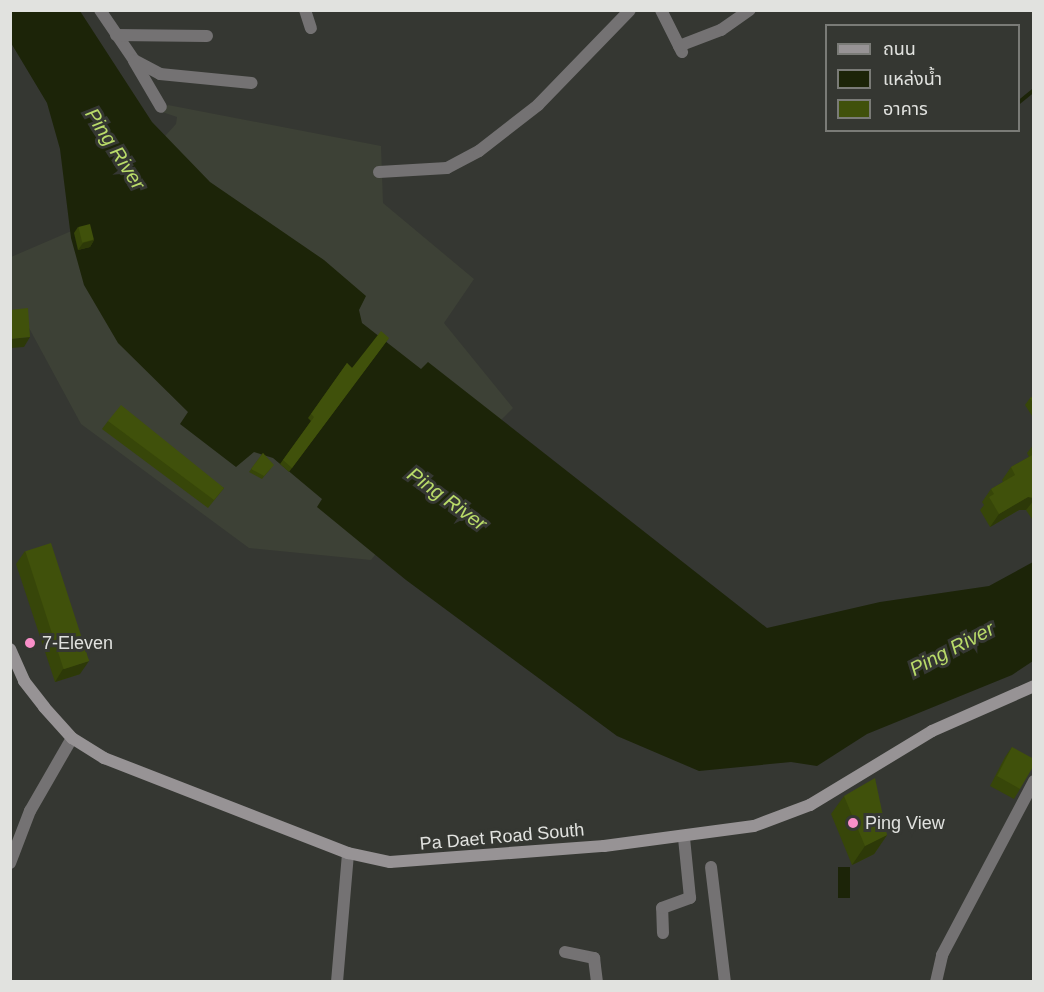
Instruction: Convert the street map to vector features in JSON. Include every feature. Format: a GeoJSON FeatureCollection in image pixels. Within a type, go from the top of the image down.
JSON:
{"type":"FeatureCollection","features":[{"type":"Feature","properties":{"kind":"street"},"geometry":{"type":"LineString","coordinates":[[100,10],[134,60],[160,107]]}},
{"type":"Feature","properties":{"kind":"street"},"geometry":{"type":"LineString","coordinates":[[305,10],[311,28]]}},
{"type":"Feature","properties":{"kind":"street"},"geometry":{"type":"LineString","coordinates":[[379,172],[447,168],[479,151],[538,105],[630,10]]}},
{"type":"Feature","properties":{"kind":"street"},"geometry":{"type":"LineString","coordinates":[[661,10],[681,50],[721,30],[750,10]]}},
{"type":"Feature","properties":{"kind":"street"},"geometry":{"type":"LineString","coordinates":[[116,35],[207,36]]}},
{"type":"Feature","properties":{"kind":"street"},"geometry":{"type":"LineString","coordinates":[[134,60],[160,74],[252,83]]}},
{"type":"Feature","properties":{"kind":"street","name":"Pa Daet Road South"},"geometry":{"type":"LineString","coordinates":[[10,649],[24,681],[72,738],[104,758],[348,854],[415,863],[684,838],[754,826],[810,805],[932,731],[1034,686]]}},
{"type":"Feature","properties":{"kind":"street"},"geometry":{"type":"LineString","coordinates":[[10,863],[30,811],[72,738]]}},
{"type":"Feature","properties":{"kind":"street"},"geometry":{"type":"LineString","coordinates":[[936,981],[942,955],[1034,782]]}},
{"type":"Feature","properties":{"kind":"street"},"geometry":{"type":"LineString","coordinates":[[663,933],[662,908],[690,898],[684,838]]}},
{"type":"Feature","properties":{"kind":"street"},"geometry":{"type":"LineString","coordinates":[[337,981],[348,854]]}},
{"type":"Feature","properties":{"kind":"street"},"geometry":{"type":"LineString","coordinates":[[711,867],[725,981]]}},
{"type":"Feature","properties":{"kind":"street"},"geometry":{"type":"LineString","coordinates":[[565,952],[594,958],[597,981]]}},
{"type":"Feature","properties":{"kind":"shaded area"},"geometry":{"type":"Polygon","coordinates":[[[168,105],[381,146],[383,203],[474,279],[444,323],[513,408],[405,517],[371,560],[249,548],[81,424],[22,315],[11,316],[11,257],[83,226],[176,124],[177,117],[162,112],[168,105]]]}},
{"type":"Feature","properties":{"kind":"water","name":"Ping River"},"geometry":{"type":"Polygon","coordinates":[[[10,11],[80,11],[152,122],[210,182],[324,260],[366,296],[359,310],[362,323],[421,369],[428,362],[767,628],[880,602],[989,586],[1033,562],[1033,661],[1012,675],[867,734],[817,766],[791,762],[699,771],[617,736],[406,580],[317,507],[322,499],[273,458],[254,452],[236,467],[180,424],[188,412],[118,343],[84,285],[71,238],[60,149],[47,103],[11,43],[10,11]]]}},
{"type":"Feature","properties":{"kind":"water"},"geometry":{"type":"Polygon","coordinates":[[[838,867],[850,867],[850,898],[838,898],[838,867]]]}},
{"type":"Feature","properties":{"kind":"building"},"geometry":{"type":"Polygon","coordinates":[[[90,224],[94,240],[82,242],[78,227],[90,224]]]}},
{"type":"Feature","properties":{"kind":"building"},"geometry":{"type":"Polygon","coordinates":[[[28,308],[30,337],[10,339],[10,310],[28,308]]]}},
{"type":"Feature","properties":{"kind":"building"},"geometry":{"type":"Polygon","coordinates":[[[381,331],[389,338],[292,468],[283,460],[314,417],[311,414],[347,363],[352,368],[381,331]]]}},
{"type":"Feature","properties":{"kind":"building"},"geometry":{"type":"Polygon","coordinates":[[[121,405],[224,488],[214,500],[108,421],[121,405]]]}},
{"type":"Feature","properties":{"kind":"building"},"geometry":{"type":"Polygon","coordinates":[[[263,453],[274,465],[264,476],[251,469],[263,453]]]}},
{"type":"Feature","properties":{"kind":"building"},"geometry":{"type":"Polygon","coordinates":[[[1034,454],[1034,498],[1028,497],[999,514],[989,497],[994,494],[991,489],[1015,475],[1011,467],[1034,454]]]}},
{"type":"Feature","properties":{"kind":"building"},"geometry":{"type":"Polygon","coordinates":[[[51,543],[89,661],[64,669],[25,551],[51,543]]]}},
{"type":"Feature","properties":{"kind":"building"},"geometry":{"type":"Polygon","coordinates":[[[1012,747],[1034,759],[1034,765],[1020,789],[997,776],[1012,747]]]}},
{"type":"Feature","properties":{"kind":"building"},"geometry":{"type":"Polygon","coordinates":[[[875,778],[887,835],[865,846],[844,796],[875,778]]]}},
{"type":"Feature","properties":{"kind":"waterway"},"geometry":{"type":"LineString","coordinates":[[1020,101],[1034,90]]}},
{"type":"Feature","properties":{"kind":"place","name":"7-Eleven"},"geometry":{"type":"Point","coordinates":[30,643]}},
{"type":"Feature","properties":{"kind":"place","name":"Ping View"},"geometry":{"type":"Point","coordinates":[853,823]}}]}
